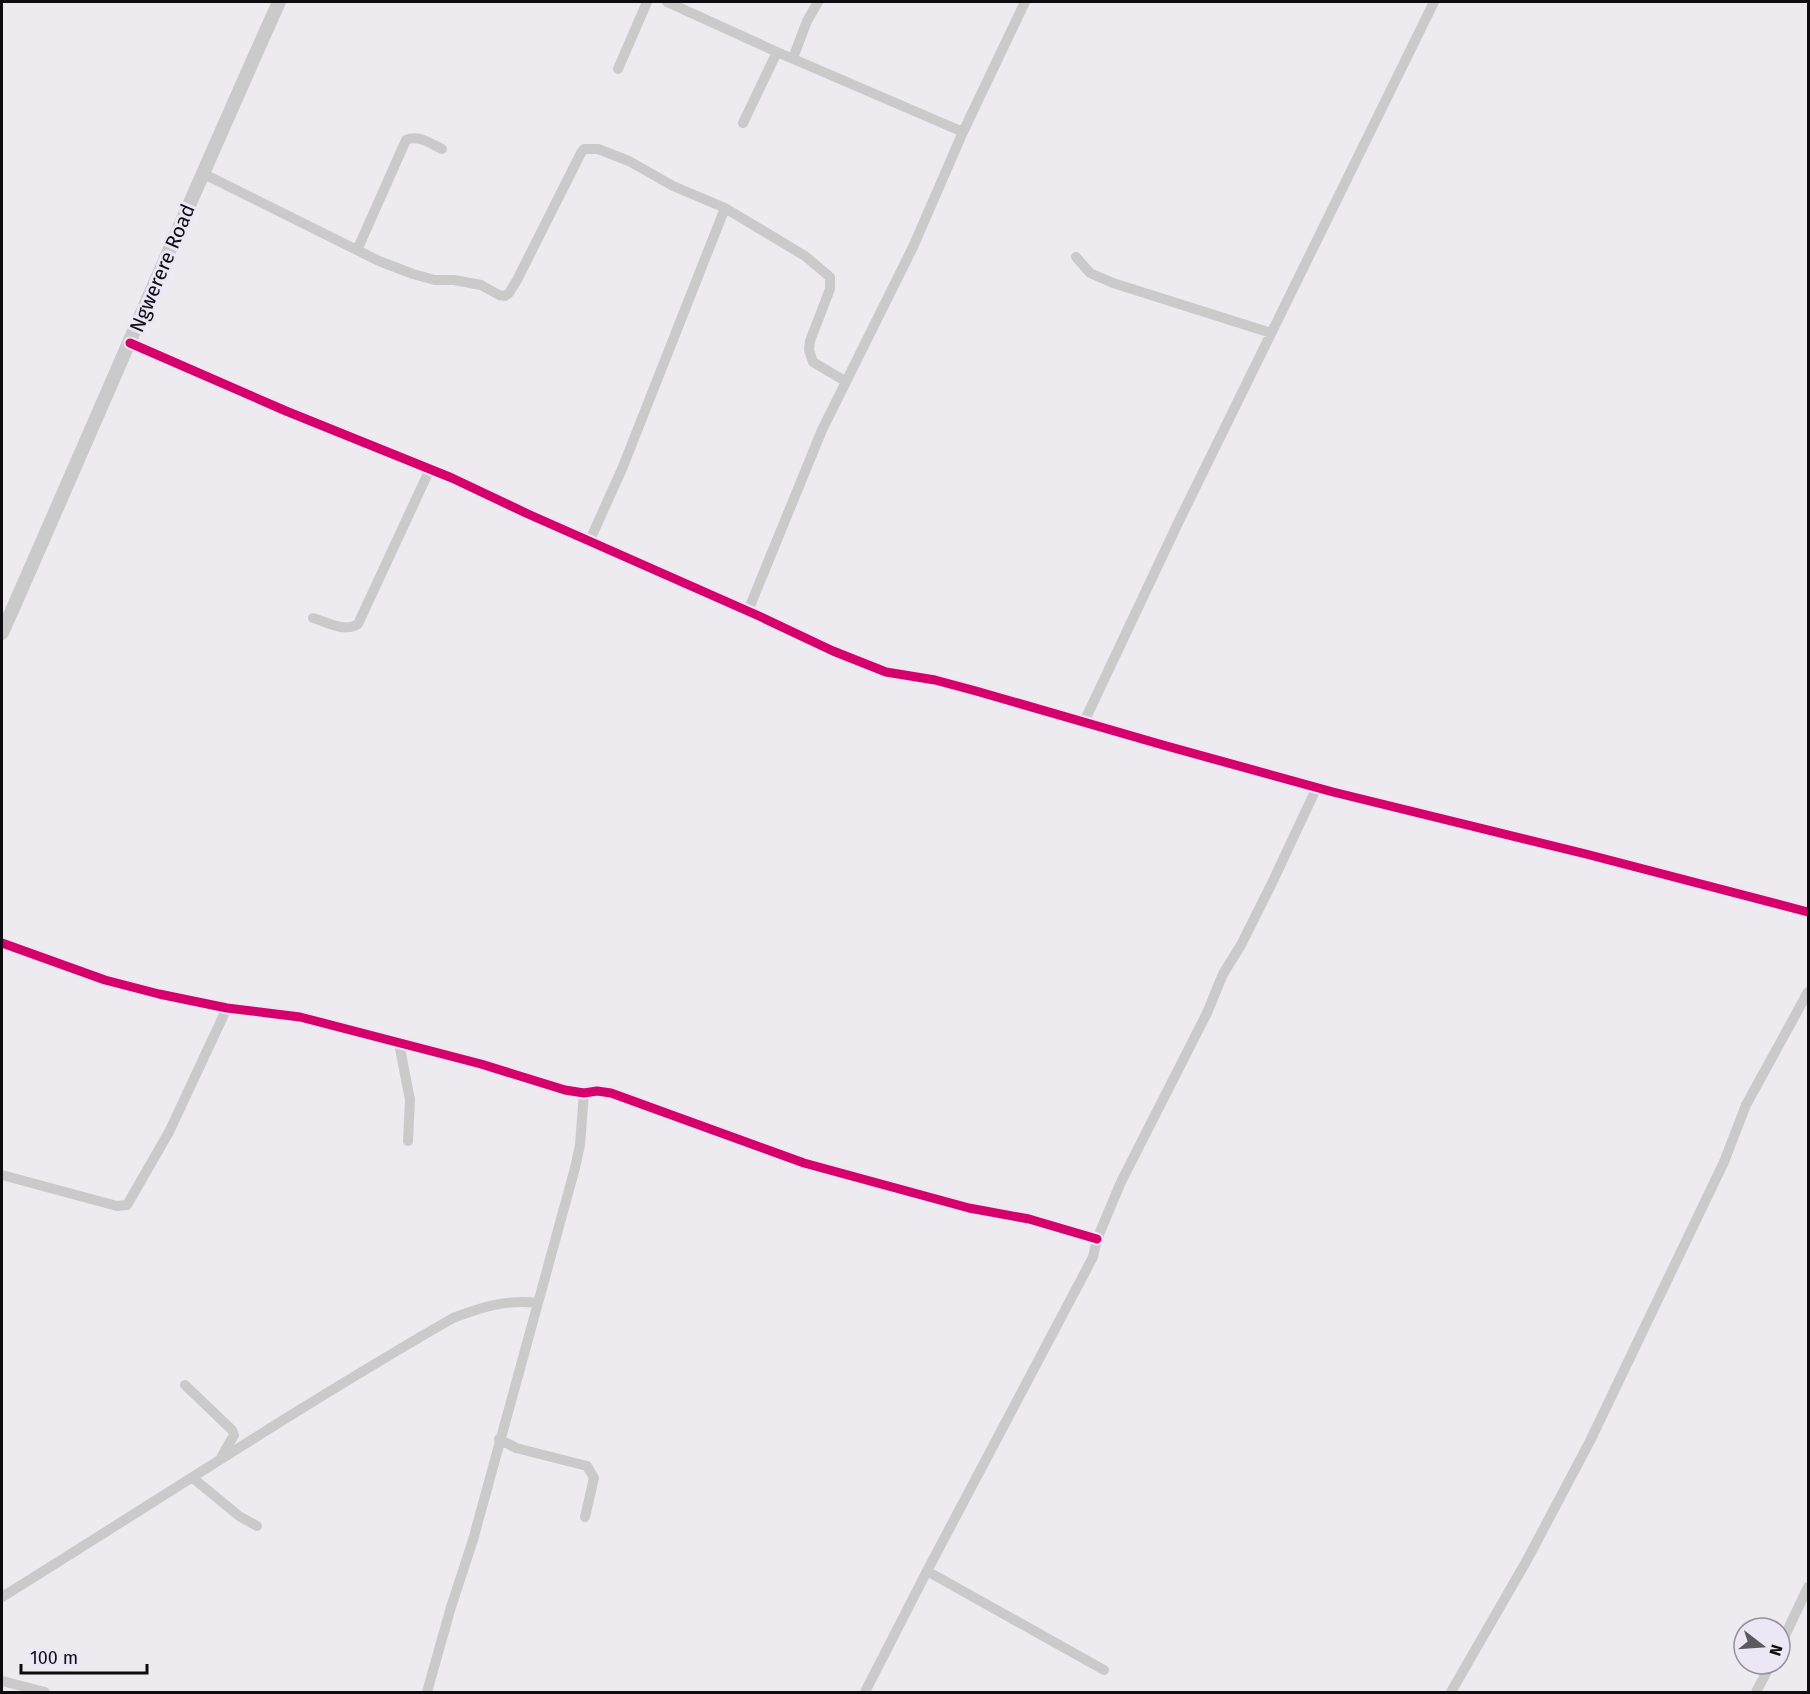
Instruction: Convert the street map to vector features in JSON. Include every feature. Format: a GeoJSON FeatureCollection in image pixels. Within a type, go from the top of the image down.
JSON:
{"type":"FeatureCollection","features":[{"type":"Feature","properties":{"kind":"main road","name":"Ngwerere Road"},"geometry":{"type":"LineString","coordinates":[[2,633],[279,2]]}},
{"type":"Feature","properties":{"kind":"street"},"geometry":{"type":"LineString","coordinates":[[618,69],[647,2]]}},
{"type":"Feature","properties":{"kind":"street"},"geometry":{"type":"LineString","coordinates":[[667,2],[963,132]]}},
{"type":"Feature","properties":{"kind":"street"},"geometry":{"type":"LineString","coordinates":[[793,57],[807,21],[818,2]]}},
{"type":"Feature","properties":{"kind":"street"},"geometry":{"type":"LineString","coordinates":[[747,611],[822,430],[913,247],[963,132],[1025,2]]}},
{"type":"Feature","properties":{"kind":"street"},"geometry":{"type":"LineString","coordinates":[[1084,722],[1270,333],[1434,2]]}},
{"type":"Feature","properties":{"kind":"street"},"geometry":{"type":"LineString","coordinates":[[743,123],[777,52]]}},
{"type":"Feature","properties":{"kind":"street"},"geometry":{"type":"LineString","coordinates":[[360,251],[358,248],[406,141],[412,138],[419,139],[442,149]]}},
{"type":"Feature","properties":{"kind":"street"},"geometry":{"type":"LineString","coordinates":[[202,173],[360,251],[413,274],[435,280],[454,280],[480,285],[499,296],[505,296],[517,280],[557,198],[585,149],[598,149],[629,161],[673,186],[725,208],[805,256],[830,277],[830,289],[810,341],[809,350],[813,362],[845,381]]}},
{"type":"Feature","properties":{"kind":"street"},"geometry":{"type":"LineString","coordinates":[[589,542],[622,469],[725,208]]}},
{"type":"Feature","properties":{"kind":"street"},"geometry":{"type":"LineString","coordinates":[[1076,257],[1090,273],[1113,283],[1270,333]]}},
{"type":"Feature","properties":{"kind":"street"},"geometry":{"type":"LineString","coordinates":[[130,343],[286,411],[430,469],[833,651],[886,672],[976,690],[1163,746],[1809,912]]}},
{"type":"Feature","properties":{"kind":"street"},"geometry":{"type":"LineString","coordinates":[[313,618],[346,628],[352,628],[358,624],[430,469]]}},
{"type":"Feature","properties":{"kind":"street"},"geometry":{"type":"LineString","coordinates":[[865,1692],[1093,1257],[1097,1239],[1121,1182],[1207,1013],[1223,974],[1241,945],[1274,881],[1317,787]]}},
{"type":"Feature","properties":{"kind":"street"},"geometry":{"type":"LineString","coordinates":[[2,943],[105,980],[166,996],[227,1008],[300,1017],[481,1064],[565,1090],[610,1093],[804,1163],[969,1208],[1029,1219],[1097,1239]]}},
{"type":"Feature","properties":{"kind":"street"},"geometry":{"type":"LineString","coordinates":[[1451,1692],[1527,1560],[1590,1441],[1724,1162],[1746,1105],[1809,992]]}},
{"type":"Feature","properties":{"kind":"street"},"geometry":{"type":"LineString","coordinates":[[2,1175],[117,1206],[127,1205],[169,1132],[227,1008]]}},
{"type":"Feature","properties":{"kind":"street"},"geometry":{"type":"LineString","coordinates":[[399,1042],[410,1100],[408,1141]]}},
{"type":"Feature","properties":{"kind":"street"},"geometry":{"type":"LineString","coordinates":[[427,1692],[473,1540],[578,1154],[584,1093]]}},
{"type":"Feature","properties":{"kind":"street"},"geometry":{"type":"LineString","coordinates":[[2,1597],[268,1429],[453,1318],[479,1308],[508,1301],[538,1303]]}},
{"type":"Feature","properties":{"kind":"street"},"geometry":{"type":"LineString","coordinates":[[184,1385],[232,1430],[234,1435],[232,1442],[216,1463]]}},
{"type":"Feature","properties":{"kind":"street"},"geometry":{"type":"LineString","coordinates":[[499,1439],[516,1448],[587,1466],[594,1478],[585,1517]]}},
{"type":"Feature","properties":{"kind":"street"},"geometry":{"type":"LineString","coordinates":[[193,1478],[232,1511],[257,1526]]}},
{"type":"Feature","properties":{"kind":"street"},"geometry":{"type":"LineString","coordinates":[[927,1571],[1104,1670]]}},
{"type":"Feature","properties":{"kind":"street"},"geometry":{"type":"LineString","coordinates":[[1792,1622],[1809,1587]]}},
{"type":"Feature","properties":{"kind":"street"},"geometry":{"type":"LineString","coordinates":[[1756,1692],[1765,1676]]}},
{"type":"Feature","properties":{"kind":"street"},"geometry":{"type":"LineString","coordinates":[[2,1681],[45,1692]]}},
{"type":"Feature","properties":{"kind":"cycle path"},"geometry":{"type":"LineString","coordinates":[[130,343],[286,411],[452,478],[833,651],[886,672],[935,680],[1333,792],[1586,854],[1808,912]]}},
{"type":"Feature","properties":{"kind":"cycle path"},"geometry":{"type":"LineString","coordinates":[[2,943],[105,980],[159,994],[227,1008],[300,1017],[481,1064],[565,1090],[611,1093],[804,1163],[969,1208],[1029,1219],[1097,1239]]}}]}
